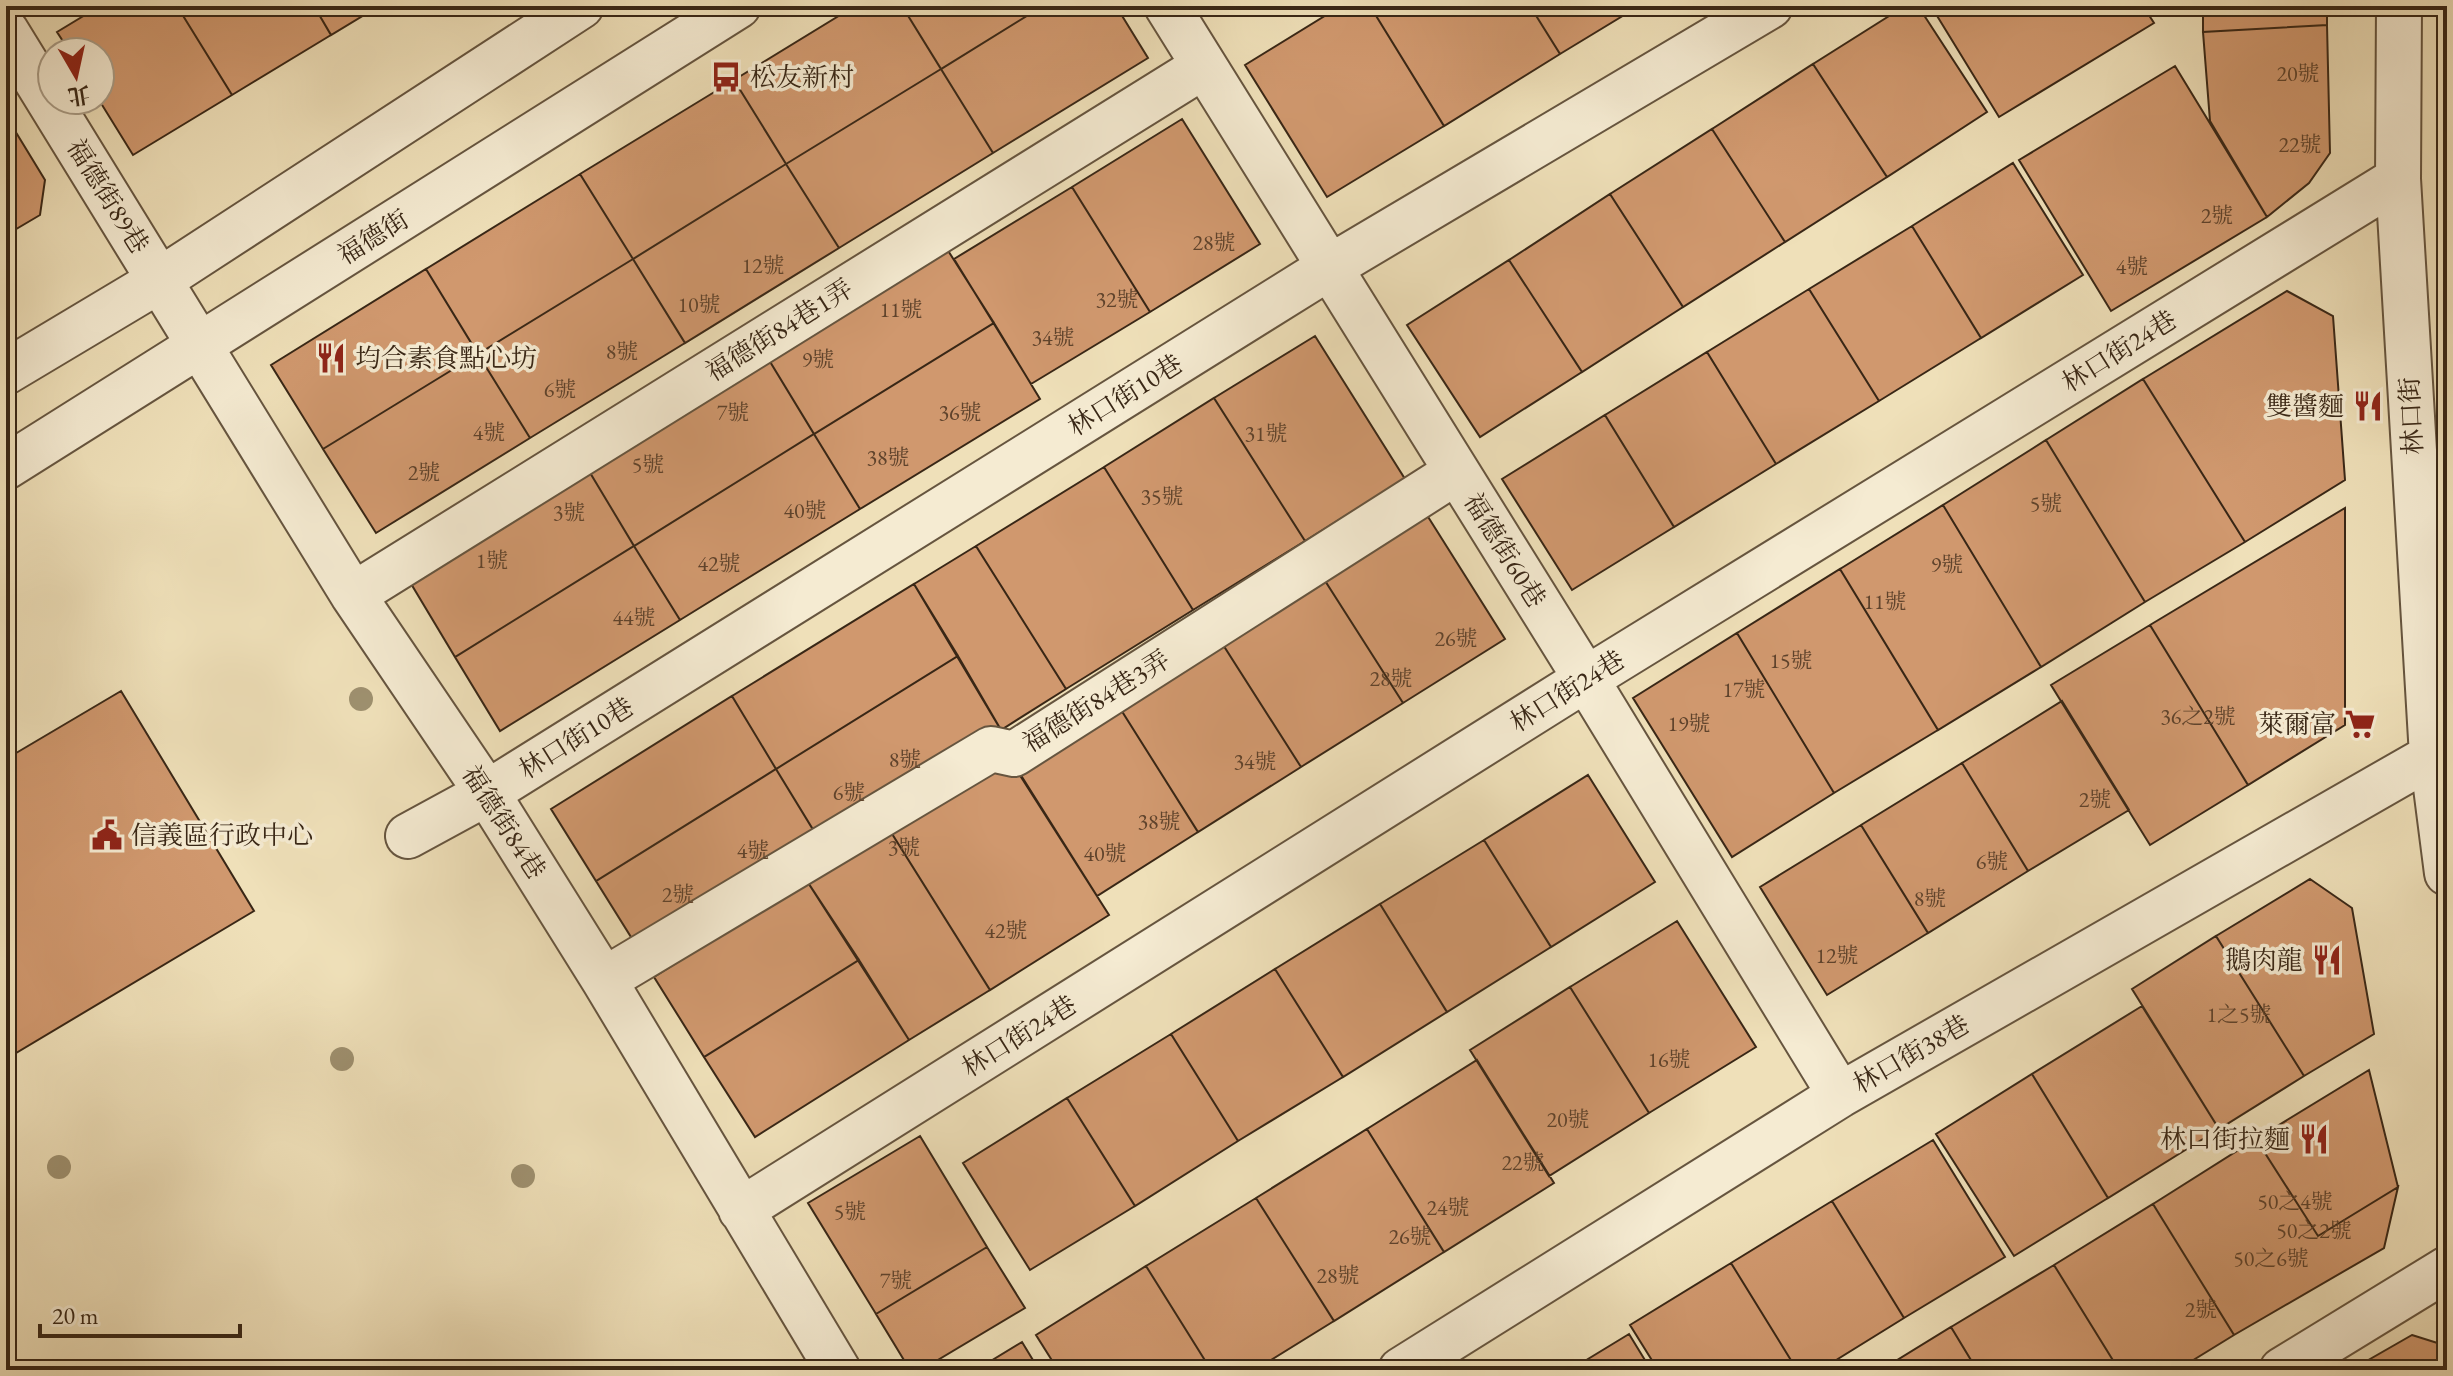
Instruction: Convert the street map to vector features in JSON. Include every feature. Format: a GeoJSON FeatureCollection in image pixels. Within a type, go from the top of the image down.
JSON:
{"type":"FeatureCollection","features":[{"type":"Feature","properties":{"kind":"street"},"geometry":{"type":"LineString","coordinates":[[6,372],[160,280],[581,6]]}},
{"type":"Feature","properties":{"kind":"street","name":"福德街"},"geometry":{"type":"LineString","coordinates":[[6,467],[738,6]]}},
{"type":"Feature","properties":{"kind":"street","name":"福德街60巷"},"geometry":{"type":"LineString","coordinates":[[1167,6],[1586,679],[1840,1095]]}},
{"type":"Feature","properties":{"kind":"street","name":"林口街10巷"},"geometry":{"type":"LineString","coordinates":[[408,836],[487,793],[1330,267],[1770,6]]}},
{"type":"Feature","properties":{"kind":"street","name":"林口街"},"geometry":{"type":"LineString","coordinates":[[2399,6],[2398,179],[2447,873]]}},
{"type":"Feature","properties":{"kind":"street","name":"福德街89巷"},"geometry":{"type":"LineString","coordinates":[[6,31],[160,280]]}},
{"type":"Feature","properties":{"kind":"street","name":"福德街84巷1弄"},"geometry":{"type":"LineString","coordinates":[[353,595],[1204,66]]}},
{"type":"Feature","properties":{"kind":"street","name":"林口街24巷"},"geometry":{"type":"LineString","coordinates":[[741,1210],[1586,679],[2398,179]]}},
{"type":"Feature","properties":{"kind":"street","name":"福德街84巷"},"geometry":{"type":"LineString","coordinates":[[160,280],[353,595],[487,793],[604,980],[838,1370]]}},
{"type":"Feature","properties":{"kind":"street","name":"福德街84巷3弄"},"geometry":{"type":"LineString","coordinates":[[604,980],[991,749],[1014,754],[1456,472]]}},
{"type":"Feature","properties":{"kind":"street","name":"林口街38巷"},"geometry":{"type":"LineString","coordinates":[[1401,1370],[1840,1095],[2440,756]]}},
{"type":"Feature","properties":{"kind":"street"},"geometry":{"type":"LineString","coordinates":[[2282,1370],[2447,1269]]}},
{"type":"Feature","properties":{"kind":"building"},"geometry":{"type":"Polygon","coordinates":[[[100,6],[177,6],[232,95],[133,155],[109,116],[116,116],[116,36],[60,36],[57,32],[100,6]]]}},
{"type":"Feature","properties":{"kind":"building"},"geometry":{"type":"Polygon","coordinates":[[[177,6],[314,6],[331,35],[232,95],[177,6]]]}},
{"type":"Feature","properties":{"kind":"building"},"geometry":{"type":"Polygon","coordinates":[[[314,6],[379,6],[331,35],[314,6]]]}},
{"type":"Feature","properties":{"kind":"building"},"geometry":{"type":"Polygon","coordinates":[[[855,6],[902,6],[941,69],[786,164],[734,80],[855,6]]]}},
{"type":"Feature","properties":{"kind":"building"},"geometry":{"type":"Polygon","coordinates":[[[902,6],[1043,6],[941,69],[902,6]]]}},
{"type":"Feature","properties":{"kind":"building"},"geometry":{"type":"Polygon","coordinates":[[[1043,6],[1116,6],[1148,58],[993,153],[941,69],[1043,6]]]}},
{"type":"Feature","properties":{"kind":"building"},"geometry":{"type":"Polygon","coordinates":[[[1341,6],[1370,6],[1444,126],[1327,197],[1245,65],[1341,6]]]}},
{"type":"Feature","properties":{"kind":"building"},"geometry":{"type":"Polygon","coordinates":[[[1370,6],[1530,6],[1560,54],[1444,126],[1370,6]]]}},
{"type":"Feature","properties":{"kind":"building"},"geometry":{"type":"Polygon","coordinates":[[[1530,6],[1639,6],[1560,54],[1530,6]]]}},
{"type":"Feature","properties":{"kind":"building"},"geometry":{"type":"Polygon","coordinates":[[[1905,6],[1918,6],[1987,112],[1887,177],[1813,64],[1905,6]]]}},
{"type":"Feature","properties":{"kind":"building"},"geometry":{"type":"Polygon","coordinates":[[[1931,6],[2143,6],[2154,23],[1999,117],[1931,6]]]}},
{"type":"Feature","properties":{"kind":"building"},"geometry":{"type":"Polygon","coordinates":[[[2203,6],[2327,6],[2327,25],[2203,32],[2203,6]]]}},
{"type":"Feature","properties":{"kind":"building"},"geometry":{"type":"Polygon","coordinates":[[[2327,25],[2330,153],[2309,183],[2267,217],[2210,121],[2203,32],[2327,25]]]}},
{"type":"Feature","properties":{"kind":"building"},"geometry":{"type":"Polygon","coordinates":[[[1813,64],[1887,177],[1785,242],[1712,129],[1813,64]]]}},
{"type":"Feature","properties":{"kind":"building"},"geometry":{"type":"Polygon","coordinates":[[[2175,66],[2267,217],[2111,311],[2019,160],[2175,66]]]}},
{"type":"Feature","properties":{"kind":"building"},"geometry":{"type":"Polygon","coordinates":[[[941,69],[993,153],[839,248],[786,164],[941,69]]]}},
{"type":"Feature","properties":{"kind":"building"},"geometry":{"type":"Polygon","coordinates":[[[734,80],[786,164],[633,259],[580,174],[734,80]]]}},
{"type":"Feature","properties":{"kind":"building"},"geometry":{"type":"Polygon","coordinates":[[[6,116],[45,180],[40,215],[6,235],[6,116]]]}},
{"type":"Feature","properties":{"kind":"building"},"geometry":{"type":"Polygon","coordinates":[[[1182,119],[1260,244],[1150,312],[1072,187],[1182,119]]]}},
{"type":"Feature","properties":{"kind":"building"},"geometry":{"type":"Polygon","coordinates":[[[1712,129],[1785,242],[1683,307],[1610,194],[1712,129]]]}},
{"type":"Feature","properties":{"kind":"building"},"geometry":{"type":"Polygon","coordinates":[[[2013,163],[2083,275],[1981,338],[1912,226],[2013,163]]]}},
{"type":"Feature","properties":{"kind":"building"},"geometry":{"type":"Polygon","coordinates":[[[786,164],[839,248],[685,343],[633,259],[786,164]]]}},
{"type":"Feature","properties":{"kind":"building"},"geometry":{"type":"Polygon","coordinates":[[[580,174],[633,259],[478,354],[426,269],[580,174]]]}},
{"type":"Feature","properties":{"kind":"building"},"geometry":{"type":"Polygon","coordinates":[[[1072,187],[1150,312],[1031,384],[954,259],[1072,187]]]}},
{"type":"Feature","properties":{"kind":"building"},"geometry":{"type":"Polygon","coordinates":[[[1610,194],[1683,307],[1582,372],[1509,260],[1610,194]]]}},
{"type":"Feature","properties":{"kind":"building"},"geometry":{"type":"Polygon","coordinates":[[[1912,226],[1981,338],[1879,401],[1809,289],[1912,226]]]}},
{"type":"Feature","properties":{"kind":"building"},"geometry":{"type":"Polygon","coordinates":[[[947,249],[994,323],[814,434],[769,360],[947,249]]]}},
{"type":"Feature","properties":{"kind":"building"},"geometry":{"type":"Polygon","coordinates":[[[633,259],[685,343],[530,438],[478,354],[633,259]]]}},
{"type":"Feature","properties":{"kind":"building"},"geometry":{"type":"Polygon","coordinates":[[[1509,260],[1582,372],[1480,437],[1407,325],[1509,260]]]}},
{"type":"Feature","properties":{"kind":"building"},"geometry":{"type":"Polygon","coordinates":[[[426,269],[478,354],[323,449],[271,365],[426,269]]]}},
{"type":"Feature","properties":{"kind":"building"},"geometry":{"type":"Polygon","coordinates":[[[1809,289],[1879,401],[1776,464],[1707,352],[1809,289]]]}},
{"type":"Feature","properties":{"kind":"building"},"geometry":{"type":"Polygon","coordinates":[[[2287,291],[2333,316],[2345,480],[2245,542],[2143,379],[2287,291]]]}},
{"type":"Feature","properties":{"kind":"building"},"geometry":{"type":"Polygon","coordinates":[[[994,323],[1040,399],[860,509],[814,434],[994,323]]]}},
{"type":"Feature","properties":{"kind":"building"},"geometry":{"type":"Polygon","coordinates":[[[1315,336],[1405,479],[1305,541],[1214,398],[1315,336]]]}},
{"type":"Feature","properties":{"kind":"building"},"geometry":{"type":"Polygon","coordinates":[[[1707,352],[1776,464],[1674,527],[1605,415],[1707,352]]]}},
{"type":"Feature","properties":{"kind":"building"},"geometry":{"type":"Polygon","coordinates":[[[478,354],[530,438],[376,533],[323,449],[478,354]]]}},
{"type":"Feature","properties":{"kind":"building"},"geometry":{"type":"Polygon","coordinates":[[[769,360],[814,434],[634,546],[589,471],[769,360]]]}},
{"type":"Feature","properties":{"kind":"building"},"geometry":{"type":"Polygon","coordinates":[[[2143,379],[2245,542],[2145,602],[2046,440],[2143,379]]]}},
{"type":"Feature","properties":{"kind":"building"},"geometry":{"type":"Polygon","coordinates":[[[1214,398],[1305,541],[1193,610],[1104,467],[1214,398]]]}},
{"type":"Feature","properties":{"kind":"building"},"geometry":{"type":"Polygon","coordinates":[[[1605,415],[1674,527],[1572,590],[1502,479],[1605,415]]]}},
{"type":"Feature","properties":{"kind":"building"},"geometry":{"type":"Polygon","coordinates":[[[814,434],[860,509],[680,620],[634,546],[814,434]]]}},
{"type":"Feature","properties":{"kind":"building"},"geometry":{"type":"Polygon","coordinates":[[[2046,440],[2145,602],[2041,667],[1943,505],[2046,440]]]}},
{"type":"Feature","properties":{"kind":"building"},"geometry":{"type":"Polygon","coordinates":[[[1104,467],[1193,610],[1066,689],[976,546],[1104,467]]]}},
{"type":"Feature","properties":{"kind":"building"},"geometry":{"type":"Polygon","coordinates":[[[589,471],[634,546],[455,657],[410,582],[589,471]]]}},
{"type":"Feature","properties":{"kind":"building"},"geometry":{"type":"Polygon","coordinates":[[[1943,505],[2041,667],[1938,730],[1840,569],[1943,505]]]}},
{"type":"Feature","properties":{"kind":"building"},"geometry":{"type":"Polygon","coordinates":[[[2345,508],[2345,725],[2248,785],[2150,625],[2345,508]]]}},
{"type":"Feature","properties":{"kind":"building"},"geometry":{"type":"Polygon","coordinates":[[[1425,512],[1505,639],[1403,703],[1322,576],[1425,512]]]}},
{"type":"Feature","properties":{"kind":"building"},"geometry":{"type":"Polygon","coordinates":[[[634,546],[680,620],[500,731],[455,657],[634,546]]]}},
{"type":"Feature","properties":{"kind":"building"},"geometry":{"type":"Polygon","coordinates":[[[976,546],[1066,689],[1001,730],[914,584],[976,546]]]}},
{"type":"Feature","properties":{"kind":"building"},"geometry":{"type":"Polygon","coordinates":[[[1840,569],[1938,730],[1834,793],[1737,633],[1840,569]]]}},
{"type":"Feature","properties":{"kind":"building"},"geometry":{"type":"Polygon","coordinates":[[[1322,576],[1403,703],[1301,767],[1220,640],[1322,576]]]}},
{"type":"Feature","properties":{"kind":"building"},"geometry":{"type":"Polygon","coordinates":[[[914,584],[958,656],[776,769],[732,696],[914,584]]]}},
{"type":"Feature","properties":{"kind":"building"},"geometry":{"type":"Polygon","coordinates":[[[2150,625],[2248,785],[2150,845],[2051,685],[2150,625]]]}},
{"type":"Feature","properties":{"kind":"building"},"geometry":{"type":"Polygon","coordinates":[[[1737,633],[1834,793],[1732,857],[1633,698],[1737,633]]]}},
{"type":"Feature","properties":{"kind":"building"},"geometry":{"type":"Polygon","coordinates":[[[1220,640],[1301,767],[1198,832],[1118,705],[1220,640]]]}},
{"type":"Feature","properties":{"kind":"building"},"geometry":{"type":"Polygon","coordinates":[[[958,656],[1001,730],[820,841],[776,769],[958,656]]]}},
{"type":"Feature","properties":{"kind":"building","name":"信義區行政中心"},"geometry":{"type":"Polygon","coordinates":[[[121,691],[254,911],[6,1059],[6,759],[121,691]]]}},
{"type":"Feature","properties":{"kind":"building"},"geometry":{"type":"Polygon","coordinates":[[[732,696],[776,769],[596,881],[551,809],[732,696]]]}},
{"type":"Feature","properties":{"kind":"building"},"geometry":{"type":"Polygon","coordinates":[[[2062,701],[2129,810],[2028,871],[1962,763],[2062,701]]]}},
{"type":"Feature","properties":{"kind":"building"},"geometry":{"type":"Polygon","coordinates":[[[1118,705],[1198,832],[1097,896],[1017,769],[1118,705]]]}},
{"type":"Feature","properties":{"kind":"building"},"geometry":{"type":"Polygon","coordinates":[[[1007,755],[1109,915],[990,990],[889,829],[1007,755]]]}},
{"type":"Feature","properties":{"kind":"building"},"geometry":{"type":"Polygon","coordinates":[[[1962,763],[2028,871],[1928,933],[1861,825],[1962,763]]]}},
{"type":"Feature","properties":{"kind":"building"},"geometry":{"type":"Polygon","coordinates":[[[776,769],[820,841],[641,953],[596,881],[776,769]]]}},
{"type":"Feature","properties":{"kind":"building"},"geometry":{"type":"Polygon","coordinates":[[[1588,775],[1655,882],[1551,947],[1484,840],[1588,775]]]}},
{"type":"Feature","properties":{"kind":"building"},"geometry":{"type":"Polygon","coordinates":[[[1861,825],[1928,933],[1827,995],[1760,887],[1861,825]]]}},
{"type":"Feature","properties":{"kind":"building"},"geometry":{"type":"Polygon","coordinates":[[[889,829],[990,990],[909,1040],[807,881],[889,829]]]}},
{"type":"Feature","properties":{"kind":"building"},"geometry":{"type":"Polygon","coordinates":[[[1484,840],[1551,947],[1447,1012],[1380,904],[1484,840]]]}},
{"type":"Feature","properties":{"kind":"building"},"geometry":{"type":"Polygon","coordinates":[[[2310,879],[2352,908],[2374,1034],[2304,1076],[2216,936],[2310,879]]]}},
{"type":"Feature","properties":{"kind":"building"},"geometry":{"type":"Polygon","coordinates":[[[807,881],[859,960],[704,1057],[654,977],[807,881]]]}},
{"type":"Feature","properties":{"kind":"building"},"geometry":{"type":"Polygon","coordinates":[[[1380,904],[1447,1012],[1343,1077],[1275,969],[1380,904]]]}},
{"type":"Feature","properties":{"kind":"building"},"geometry":{"type":"Polygon","coordinates":[[[1677,921],[1756,1047],[1649,1113],[1570,987],[1677,921]]]}},
{"type":"Feature","properties":{"kind":"building"},"geometry":{"type":"Polygon","coordinates":[[[2216,936],[2304,1076],[2219,1129],[2132,989],[2216,936]]]}},
{"type":"Feature","properties":{"kind":"building"},"geometry":{"type":"Polygon","coordinates":[[[859,960],[909,1040],[755,1137],[704,1057],[859,960]]]}},
{"type":"Feature","properties":{"kind":"building"},"geometry":{"type":"Polygon","coordinates":[[[1275,969],[1343,1077],[1238,1141],[1171,1034],[1275,969]]]}},
{"type":"Feature","properties":{"kind":"building"},"geometry":{"type":"Polygon","coordinates":[[[1570,987],[1649,1113],[1549,1176],[1470,1050],[1570,987]]]}},
{"type":"Feature","properties":{"kind":"building"},"geometry":{"type":"Polygon","coordinates":[[[2142,1006],[2219,1129],[2108,1198],[2032,1074],[2142,1006]]]}},
{"type":"Feature","properties":{"kind":"building"},"geometry":{"type":"Polygon","coordinates":[[[1171,1034],[1238,1141],[1135,1206],[1067,1098],[1171,1034]]]}},
{"type":"Feature","properties":{"kind":"building"},"geometry":{"type":"Polygon","coordinates":[[[1477,1060],[1554,1183],[1444,1252],[1367,1129],[1477,1060]]]}},
{"type":"Feature","properties":{"kind":"building"},"geometry":{"type":"Polygon","coordinates":[[[2369,1070],[2398,1187],[2318,1236],[2256,1139],[2369,1070]]]}},
{"type":"Feature","properties":{"kind":"building"},"geometry":{"type":"Polygon","coordinates":[[[2032,1074],[2108,1198],[2014,1256],[1936,1134],[2032,1074]]]}},
{"type":"Feature","properties":{"kind":"building"},"geometry":{"type":"Polygon","coordinates":[[[1067,1098],[1135,1206],[1030,1270],[963,1163],[1067,1098]]]}},
{"type":"Feature","properties":{"kind":"building"},"geometry":{"type":"Polygon","coordinates":[[[1367,1129],[1444,1252],[1334,1321],[1256,1198],[1367,1129]]]}},
{"type":"Feature","properties":{"kind":"building"},"geometry":{"type":"Polygon","coordinates":[[[920,1136],[987,1247],[876,1314],[808,1203],[920,1136]]]}},
{"type":"Feature","properties":{"kind":"building"},"geometry":{"type":"Polygon","coordinates":[[[2256,1139],[2318,1236],[2398,1187],[2384,1248],[2234,1335],[2153,1204],[2256,1139]]]}},
{"type":"Feature","properties":{"kind":"building"},"geometry":{"type":"Polygon","coordinates":[[[1933,1140],[2005,1257],[1904,1318],[1832,1201],[1933,1140]]]}},
{"type":"Feature","properties":{"kind":"building"},"geometry":{"type":"Polygon","coordinates":[[[1256,1198],[1334,1321],[1255,1370],[1211,1370],[1146,1266],[1256,1198]]]}},
{"type":"Feature","properties":{"kind":"building"},"geometry":{"type":"Polygon","coordinates":[[[1832,1201],[1904,1318],[1820,1370],[1797,1370],[1731,1263],[1832,1201]]]}},
{"type":"Feature","properties":{"kind":"building"},"geometry":{"type":"Polygon","coordinates":[[[2153,1204],[2234,1335],[2177,1370],[2119,1370],[2054,1265],[2153,1204]]]}},
{"type":"Feature","properties":{"kind":"building"},"geometry":{"type":"Polygon","coordinates":[[[987,1247],[1025,1308],[921,1370],[910,1370],[876,1314],[987,1247]]]}},
{"type":"Feature","properties":{"kind":"building"},"geometry":{"type":"Polygon","coordinates":[[[1731,1263],[1797,1370],[1658,1370],[1630,1325],[1731,1263]]]}},
{"type":"Feature","properties":{"kind":"building"},"geometry":{"type":"Polygon","coordinates":[[[2054,1265],[2119,1370],[1977,1370],[1951,1327],[2054,1265]]]}},
{"type":"Feature","properties":{"kind":"building"},"geometry":{"type":"Polygon","coordinates":[[[1146,1266],[1211,1370],[1058,1370],[1036,1335],[1146,1266]]]}},
{"type":"Feature","properties":{"kind":"building"},"geometry":{"type":"Polygon","coordinates":[[[1951,1327],[1977,1370],[1881,1370],[1951,1327]]]}},
{"type":"Feature","properties":{"kind":"building"},"geometry":{"type":"Polygon","coordinates":[[[1629,1334],[1651,1370],[1570,1370],[1629,1334]]]}},
{"type":"Feature","properties":{"kind":"building"},"geometry":{"type":"Polygon","coordinates":[[[2412,1335],[2447,1346],[2447,1370],[2351,1370],[2412,1335]]]}},
{"type":"Feature","properties":{"kind":"building"},"geometry":{"type":"Polygon","coordinates":[[[1022,1342],[1039,1370],[976,1370],[1022,1342]]]}},
{"type":"Feature","properties":{"kind":"place","name":"松友新村"},"geometry":{"type":"Point","coordinates":[726,77]}},
{"type":"Feature","properties":{"kind":"place","name":"均合素食點心坊"},"geometry":{"type":"Point","coordinates":[331,358]}},
{"type":"Feature","properties":{"kind":"place","name":"雙醬麵"},"geometry":{"type":"Point","coordinates":[2368,406]}},
{"type":"Feature","properties":{"kind":"place","name":"萊爾富"},"geometry":{"type":"Point","coordinates":[2360,724]}},
{"type":"Feature","properties":{"kind":"place","name":"信義區行政中心"},"geometry":{"type":"Point","coordinates":[107,835]}},
{"type":"Feature","properties":{"kind":"place","name":"鵝肉龍"},"geometry":{"type":"Point","coordinates":[2327,960]}},
{"type":"Feature","properties":{"kind":"place","name":"林口街拉麵"},"geometry":{"type":"Point","coordinates":[2314,1139]}}]}
